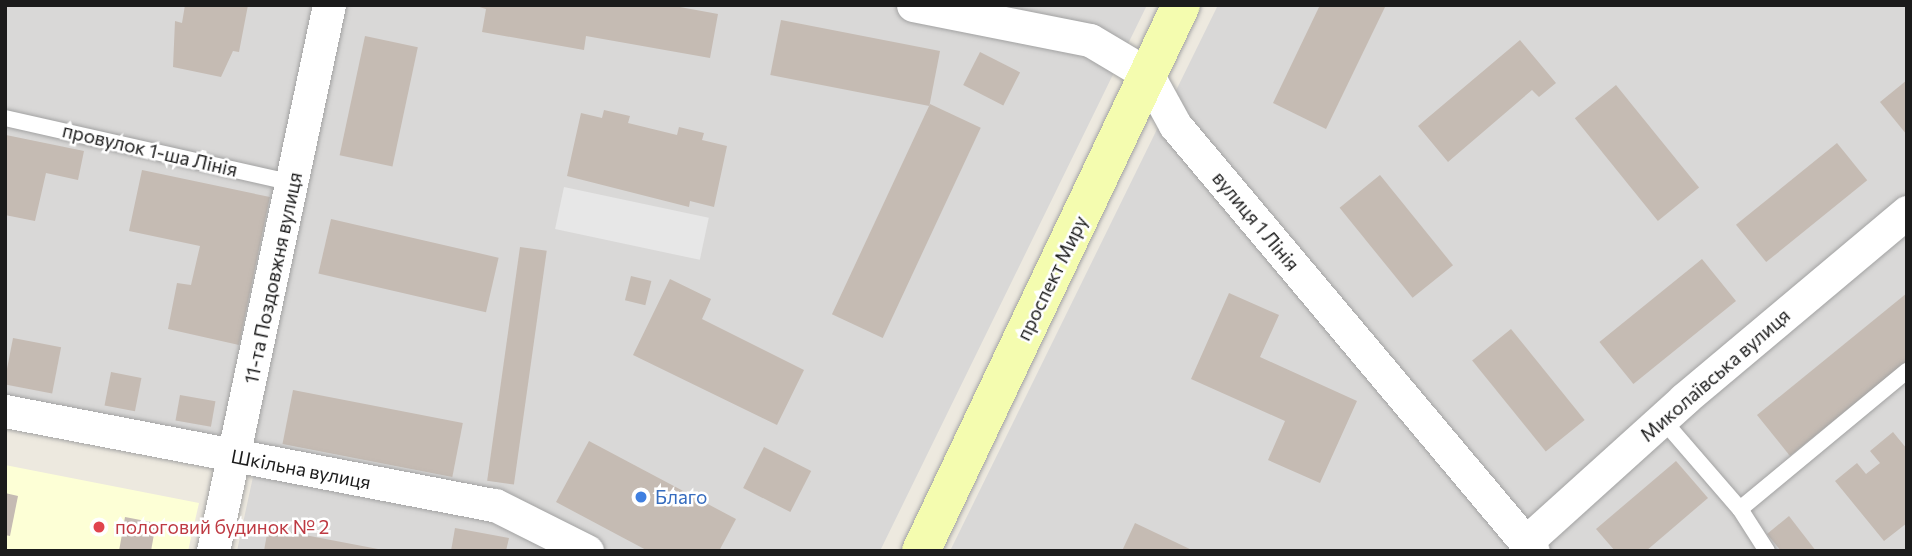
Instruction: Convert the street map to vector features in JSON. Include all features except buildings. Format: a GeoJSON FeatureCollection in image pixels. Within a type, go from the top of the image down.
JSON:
{"type":"FeatureCollection","features":[{"type":"Feature","properties":{"kind":"main road","name":"проспект Миру"},"geometry":{"type":"LineString","coordinates":[[921,551],[1181,5]]}},
{"type":"Feature","properties":{"kind":"street","name":"11-та Поздовжня вулиця"},"geometry":{"type":"LineString","coordinates":[[213,551],[295,183],[329,5]]}},
{"type":"Feature","properties":{"kind":"street"},"geometry":{"type":"LineString","coordinates":[[913,5],[1090,40],[1147,74]]}},
{"type":"Feature","properties":{"kind":"street","name":"вулиця 1 Лінія"},"geometry":{"type":"LineString","coordinates":[[1147,74],[1175,125],[1529,546]]}},
{"type":"Feature","properties":{"kind":"street","name":"Миколаївська вулиця"},"geometry":{"type":"LineString","coordinates":[[1529,546],[1662,419],[1907,212]]}},
{"type":"Feature","properties":{"kind":"street","name":"Шкільна вулиця"},"geometry":{"type":"LineString","coordinates":[[5,411],[495,505],[587,551]]}},
{"type":"Feature","properties":{"kind":"lane","name":"провулок 1-ша Лінія"},"geometry":{"type":"LineString","coordinates":[[5,118],[295,183]]}},
{"type":"Feature","properties":{"kind":"lane"},"geometry":{"type":"LineString","coordinates":[[1740,509],[1907,371]]}},
{"type":"Feature","properties":{"kind":"lane"},"geometry":{"type":"LineString","coordinates":[[1662,419],[1740,509],[1767,551]]}},
{"type":"Feature","properties":{"kind":"shaded area"},"geometry":{"type":"Polygon","coordinates":[[[5,5],[1147,5],[880,551],[237,551],[259,449],[5,397],[5,5]]]}},
{"type":"Feature","properties":{"kind":"shaded area"},"geometry":{"type":"Polygon","coordinates":[[[1218,5],[1907,5],[1907,551],[950,551],[1218,5]]]}},
{"type":"Feature","properties":{"kind":"shaded area"},"geometry":{"type":"Polygon","coordinates":[[[564,187],[709,218],[700,260],[555,229],[564,187]]]}},
{"type":"Feature","properties":{"kind":"shaded area","name":"пологовий будинок № 2"},"geometry":{"type":"Polygon","coordinates":[[[5,465],[199,503],[188,551],[5,551],[5,465]]]}},
{"type":"Feature","properties":{"kind":"place","name":"Благо"},"geometry":{"type":"Point","coordinates":[641,497]}},
{"type":"Feature","properties":{"kind":"place","name":"пологовий будинок № 2"},"geometry":{"type":"Point","coordinates":[99,527]}}]}
